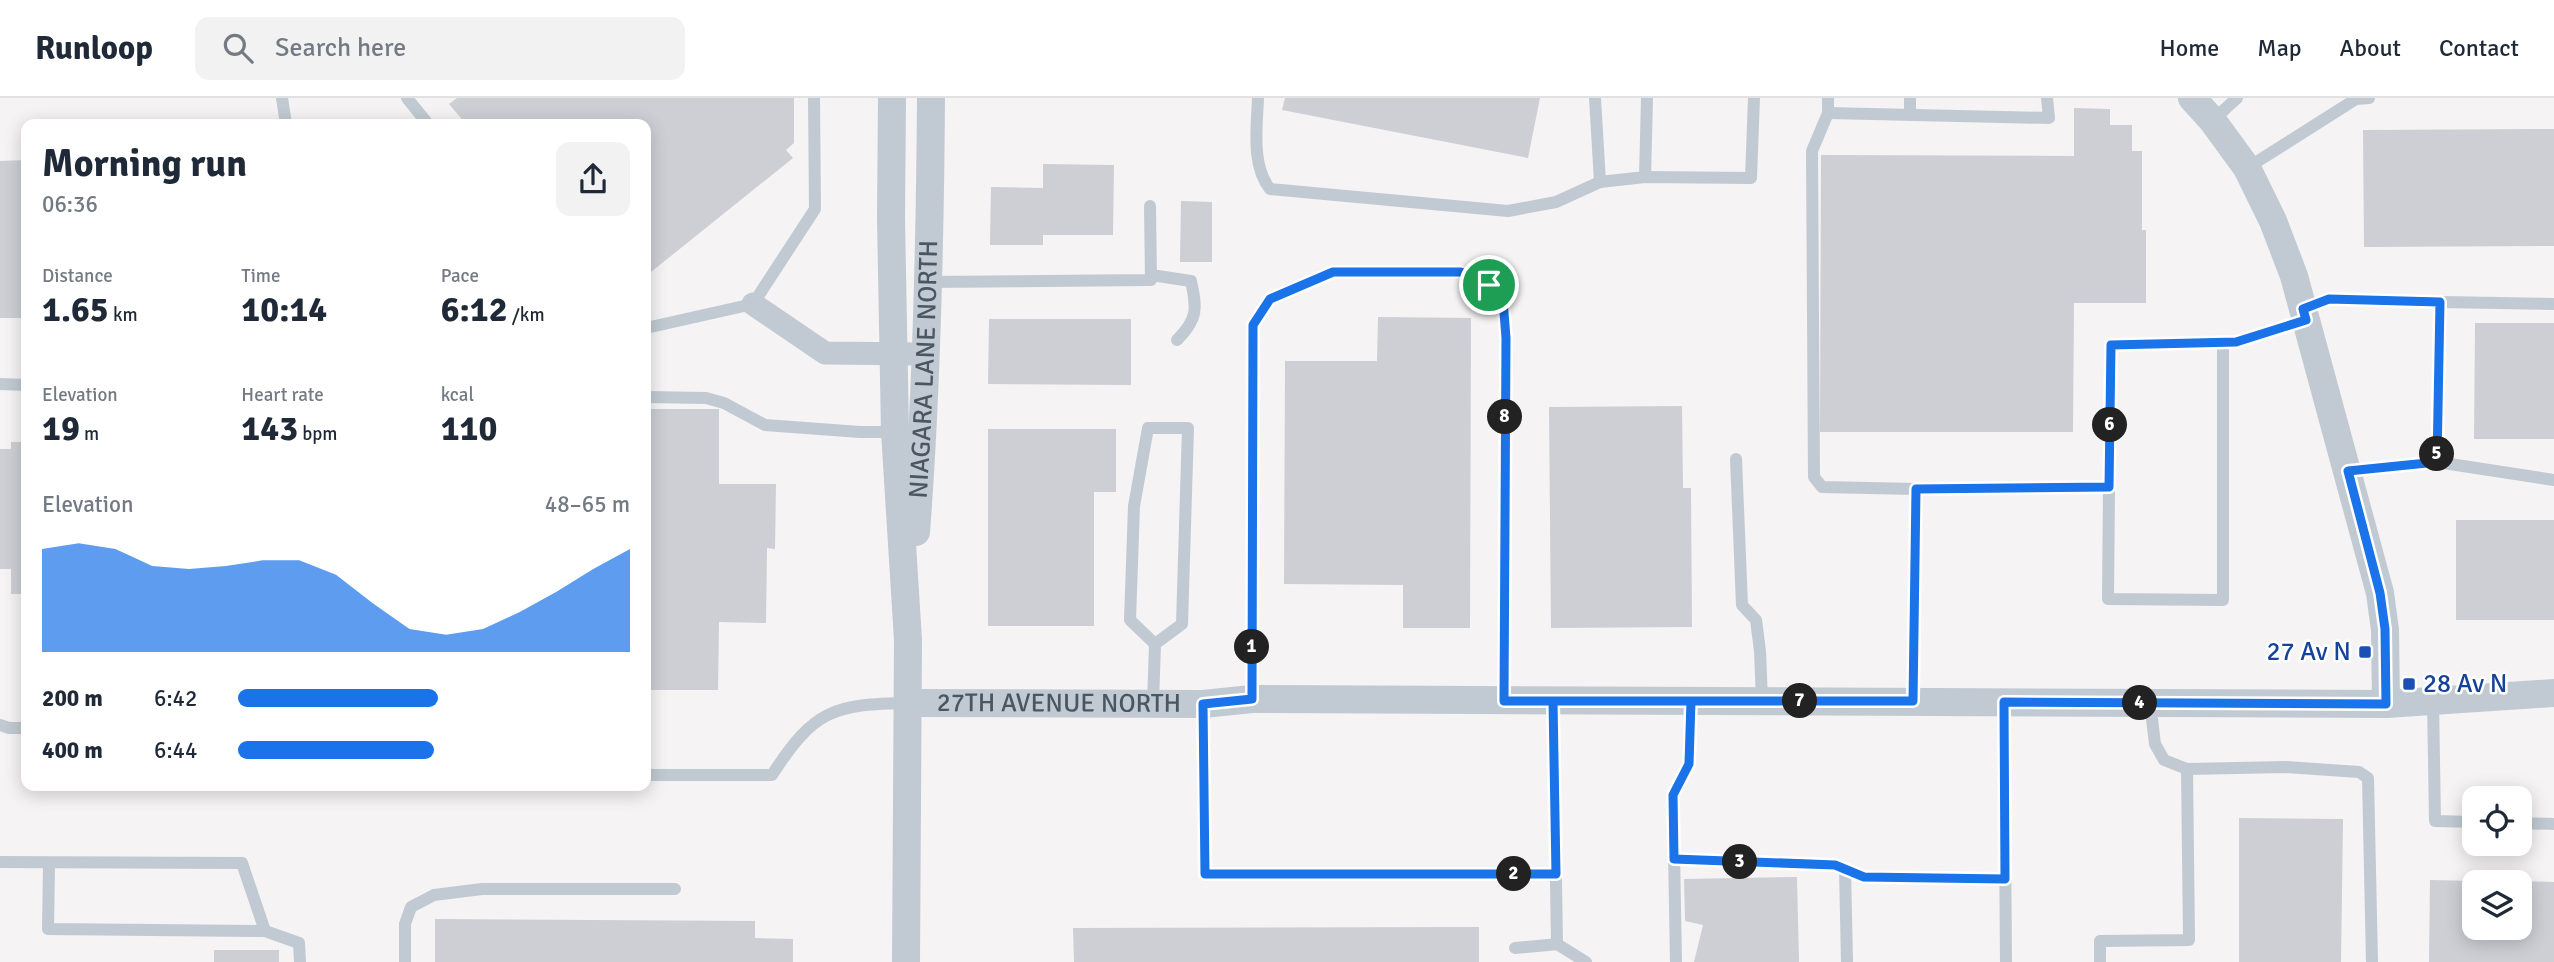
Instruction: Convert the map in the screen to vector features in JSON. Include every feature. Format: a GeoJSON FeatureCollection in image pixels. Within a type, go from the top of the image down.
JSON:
{"type":"FeatureCollection","features":[{"type":"Feature","properties":{"kind":"street","name":"NIAGARA LANE NORTH"},"geometry":{"type":"LineString","coordinates":[[892,98],[895,432],[908,639],[906,962]]}},
{"type":"Feature","properties":{"kind":"street","name":"NIAGARA LANE NORTH"},"geometry":{"type":"LineString","coordinates":[[908,639],[923,434],[931,98]]}},
{"type":"Feature","properties":{"kind":"street"},"geometry":{"type":"LineString","coordinates":[[2192,98],[2212,120],[2247,168],[2273,221],[2294,276],[2380,593],[2385,629],[2386,704]]}},
{"type":"Feature","properties":{"kind":"street"},"geometry":{"type":"LineString","coordinates":[[753,304],[825,353],[925,354]]}},
{"type":"Feature","properties":{"kind":"street","name":"27TH AVENUE NORTH"},"geometry":{"type":"LineString","coordinates":[[909,703],[1153,705],[1252,699],[2386,704],[2554,693]]}},
{"type":"Feature","properties":{"kind":"lane"},"geometry":{"type":"LineString","coordinates":[[282,98],[285,119]]}},
{"type":"Feature","properties":{"kind":"lane"},"geometry":{"type":"LineString","coordinates":[[407,98],[424,119]]}},
{"type":"Feature","properties":{"kind":"lane"},"geometry":{"type":"LineString","coordinates":[[651,327],[753,304],[815,209],[814,98]]}},
{"type":"Feature","properties":{"kind":"lane"},"geometry":{"type":"LineString","coordinates":[[1258,98],[1257,150],[1263,180],[1270,189],[1508,211],[1556,202],[1600,182],[1645,177],[1751,178],[1755,98]]}},
{"type":"Feature","properties":{"kind":"lane"},"geometry":{"type":"LineString","coordinates":[[1595,98],[1600,182]]}},
{"type":"Feature","properties":{"kind":"lane"},"geometry":{"type":"LineString","coordinates":[[1645,177],[1647,98]]}},
{"type":"Feature","properties":{"kind":"lane"},"geometry":{"type":"LineString","coordinates":[[1828,98],[1828,113],[1812,151],[1814,477],[1822,487],[2109,487]]}},
{"type":"Feature","properties":{"kind":"lane"},"geometry":{"type":"LineString","coordinates":[[1910,98],[1910,115]]}},
{"type":"Feature","properties":{"kind":"lane"},"geometry":{"type":"LineString","coordinates":[[1828,113],[2049,118],[2047,98]]}},
{"type":"Feature","properties":{"kind":"lane"},"geometry":{"type":"LineString","coordinates":[[2212,120],[2237,98]]}},
{"type":"Feature","properties":{"kind":"lane"},"geometry":{"type":"LineString","coordinates":[[2247,168],[2356,99],[2370,98]]}},
{"type":"Feature","properties":{"kind":"lane"},"geometry":{"type":"LineString","coordinates":[[928,282],[1152,280],[1150,206]]}},
{"type":"Feature","properties":{"kind":"lane"},"geometry":{"type":"LineString","coordinates":[[1252,699],[1253,325],[1270,299],[1333,272],[1461,272],[1489,285],[1503,300],[1506,338],[1504,701]]}},
{"type":"Feature","properties":{"kind":"lane"},"geometry":{"type":"LineString","coordinates":[[1151,275],[1191,281],[1196,305],[1191,326],[1177,340]]}},
{"type":"Feature","properties":{"kind":"lane"},"geometry":{"type":"LineString","coordinates":[[2222,342],[2223,600],[2108,599],[2111,345],[2222,342],[2236,342],[2305,315],[2329,299],[2554,304]]}},
{"type":"Feature","properties":{"kind":"lane"},"geometry":{"type":"LineString","coordinates":[[2437,462],[2440,302]]}},
{"type":"Feature","properties":{"kind":"lane"},"geometry":{"type":"LineString","coordinates":[[0,384],[21,385]]}},
{"type":"Feature","properties":{"kind":"lane"},"geometry":{"type":"LineString","coordinates":[[651,397],[706,398],[724,403],[765,425],[895,432]]}},
{"type":"Feature","properties":{"kind":"lane"},"geometry":{"type":"LineString","coordinates":[[1153,705],[1155,644],[1130,620],[1134,506],[1147,428],[1188,428],[1182,624],[1155,644]]}},
{"type":"Feature","properties":{"kind":"lane"},"geometry":{"type":"LineString","coordinates":[[1736,459],[1742,605],[1756,620],[1762,701]]}},
{"type":"Feature","properties":{"kind":"lane"},"geometry":{"type":"LineString","coordinates":[[2348,471],[2437,462],[2554,480]]}},
{"type":"Feature","properties":{"kind":"lane"},"geometry":{"type":"LineString","coordinates":[[1913,701],[1916,489]]}},
{"type":"Feature","properties":{"kind":"lane"},"geometry":{"type":"LineString","coordinates":[[1553,701],[1558,944]]}},
{"type":"Feature","properties":{"kind":"lane"},"geometry":{"type":"LineString","coordinates":[[1676,962],[1673,795],[1689,764],[1691,701]]}},
{"type":"Feature","properties":{"kind":"lane"},"geometry":{"type":"LineString","coordinates":[[2433,701],[2435,821],[2462,822]]}},
{"type":"Feature","properties":{"kind":"lane"},"geometry":{"type":"LineString","coordinates":[[2004,702],[2006,962]]}},
{"type":"Feature","properties":{"kind":"lane"},"geometry":{"type":"LineString","coordinates":[[651,775],[772,775],[808,727],[837,710],[853,705],[909,703]]}},
{"type":"Feature","properties":{"kind":"lane"},"geometry":{"type":"LineString","coordinates":[[2150,703],[2155,744],[2164,760],[2187,769],[2286,766],[2359,772],[2368,778],[2372,962]]}},
{"type":"Feature","properties":{"kind":"lane"},"geometry":{"type":"LineString","coordinates":[[1203,704],[1205,874],[1556,874]]}},
{"type":"Feature","properties":{"kind":"lane"},"geometry":{"type":"LineString","coordinates":[[0,725],[9,729],[21,729]]}},
{"type":"Feature","properties":{"kind":"lane"},"geometry":{"type":"LineString","coordinates":[[2101,962],[2100,941],[2189,940],[2187,769]]}},
{"type":"Feature","properties":{"kind":"lane"},"geometry":{"type":"LineString","coordinates":[[2532,823],[2554,824]]}},
{"type":"Feature","properties":{"kind":"lane"},"geometry":{"type":"LineString","coordinates":[[1674,859],[1835,865],[1864,877],[2005,879]]}},
{"type":"Feature","properties":{"kind":"lane"},"geometry":{"type":"LineString","coordinates":[[0,869],[0,862],[242,863],[265,931]]}},
{"type":"Feature","properties":{"kind":"lane"},"geometry":{"type":"LineString","coordinates":[[49,863],[48,929],[265,931],[299,943],[300,962]]}},
{"type":"Feature","properties":{"kind":"lane"},"geometry":{"type":"LineString","coordinates":[[1845,869],[1847,962]]}},
{"type":"Feature","properties":{"kind":"lane"},"geometry":{"type":"LineString","coordinates":[[405,962],[405,924],[411,907],[434,895],[482,889],[676,889]]}},
{"type":"Feature","properties":{"kind":"lane"},"geometry":{"type":"LineString","coordinates":[[1515,948],[1558,944],[1586,962]]}},
{"type":"Feature","properties":{"kind":"building"},"geometry":{"type":"Polygon","coordinates":[[[457,98],[794,98],[794,143],[786,150],[793,158],[651,272],[651,119],[462,119],[449,104],[457,98]]]}},
{"type":"Feature","properties":{"kind":"building"},"geometry":{"type":"Polygon","coordinates":[[[1285,98],[1540,98],[1528,158],[1282,110],[1285,98]]]}},
{"type":"Feature","properties":{"kind":"building"},"geometry":{"type":"Polygon","coordinates":[[[2074,108],[2110,109],[2110,125],[2132,125],[2132,151],[2142,151],[2146,303],[2074,303],[2073,432],[1820,432],[1821,155],[2074,156],[2074,108]]]}},
{"type":"Feature","properties":{"kind":"building"},"geometry":{"type":"Polygon","coordinates":[[[2554,129],[2554,246],[2364,247],[2363,130],[2554,129]]]}},
{"type":"Feature","properties":{"kind":"building"},"geometry":{"type":"Polygon","coordinates":[[[21,160],[21,318],[0,318],[0,161],[21,160]]]}},
{"type":"Feature","properties":{"kind":"building"},"geometry":{"type":"Polygon","coordinates":[[[1043,164],[1114,165],[1113,235],[1043,235],[1043,245],[990,245],[991,187],[1043,188],[1043,164]]]}},
{"type":"Feature","properties":{"kind":"building"},"geometry":{"type":"Polygon","coordinates":[[[1181,201],[1212,202],[1212,262],[1180,262],[1181,201]]]}},
{"type":"Feature","properties":{"kind":"building"},"geometry":{"type":"Polygon","coordinates":[[[1378,317],[1471,318],[1470,628],[1403,628],[1403,585],[1284,584],[1285,361],[1377,361],[1378,317]]]}},
{"type":"Feature","properties":{"kind":"building"},"geometry":{"type":"Polygon","coordinates":[[[989,319],[1131,319],[1131,385],[988,384],[989,319]]]}},
{"type":"Feature","properties":{"kind":"building"},"geometry":{"type":"Polygon","coordinates":[[[2475,323],[2554,323],[2554,439],[2474,439],[2475,323]]]}},
{"type":"Feature","properties":{"kind":"building"},"geometry":{"type":"Polygon","coordinates":[[[1682,406],[1683,488],[1691,488],[1692,627],[1551,628],[1549,407],[1682,406]]]}},
{"type":"Feature","properties":{"kind":"building"},"geometry":{"type":"Polygon","coordinates":[[[651,409],[719,409],[719,484],[776,484],[775,549],[767,548],[766,623],[719,622],[718,690],[651,690],[651,409]]]}},
{"type":"Feature","properties":{"kind":"building"},"geometry":{"type":"Polygon","coordinates":[[[988,429],[1116,429],[1116,492],[1094,492],[1094,626],[988,626],[988,429]]]}},
{"type":"Feature","properties":{"kind":"building"},"geometry":{"type":"Polygon","coordinates":[[[11,442],[21,442],[21,594],[11,594],[11,569],[0,569],[0,449],[11,449],[11,442]]]}},
{"type":"Feature","properties":{"kind":"building"},"geometry":{"type":"Polygon","coordinates":[[[2456,520],[2554,520],[2554,620],[2456,620],[2456,520]]]}},
{"type":"Feature","properties":{"kind":"building"},"geometry":{"type":"Polygon","coordinates":[[[2239,818],[2343,819],[2341,962],[2239,962],[2239,818]]]}},
{"type":"Feature","properties":{"kind":"building"},"geometry":{"type":"Polygon","coordinates":[[[1797,877],[1799,962],[1694,962],[1703,925],[1685,921],[1684,879],[1797,877]]]}},
{"type":"Feature","properties":{"kind":"building"},"geometry":{"type":"Polygon","coordinates":[[[2430,880],[2462,881],[2462,940],[2532,940],[2532,881],[2554,882],[2554,962],[2429,962],[2430,880]]]}},
{"type":"Feature","properties":{"kind":"building"},"geometry":{"type":"Polygon","coordinates":[[[435,919],[755,921],[755,938],[793,939],[793,962],[435,962],[435,919]]]}},
{"type":"Feature","properties":{"kind":"building"},"geometry":{"type":"Polygon","coordinates":[[[1479,927],[1479,962],[1074,962],[1073,928],[1479,927]]]}},
{"type":"Feature","properties":{"kind":"building"},"geometry":{"type":"Polygon","coordinates":[[[214,950],[279,950],[279,962],[214,962],[214,950]]]}},
{"type":"Feature","properties":{"kind":"place","name":"27 Av N"},"geometry":{"type":"Point","coordinates":[2365,652]}},
{"type":"Feature","properties":{"kind":"place","name":"28 Av N"},"geometry":{"type":"Point","coordinates":[2409,684]}},
{"type":"Feature","properties":{"kind":"route"},"geometry":{"type":"LineString","coordinates":[[1489,285],[1461,272],[1333,272],[1270,299],[1253,325],[1252,699],[1203,704],[1205,874],[1556,874],[1553,701],[1622,701],[1691,701],[1689,764],[1673,795],[1674,859],[1835,865],[1864,877],[2005,879],[2004,702],[2386,704],[2385,629],[2380,593],[2348,471],[2437,462],[2440,302],[2329,299],[2303,309],[2306,320],[2236,342],[2111,345],[2109,487],[1916,489],[1913,701],[1504,701],[1506,338],[1503,300],[1489,285]]}}]}
